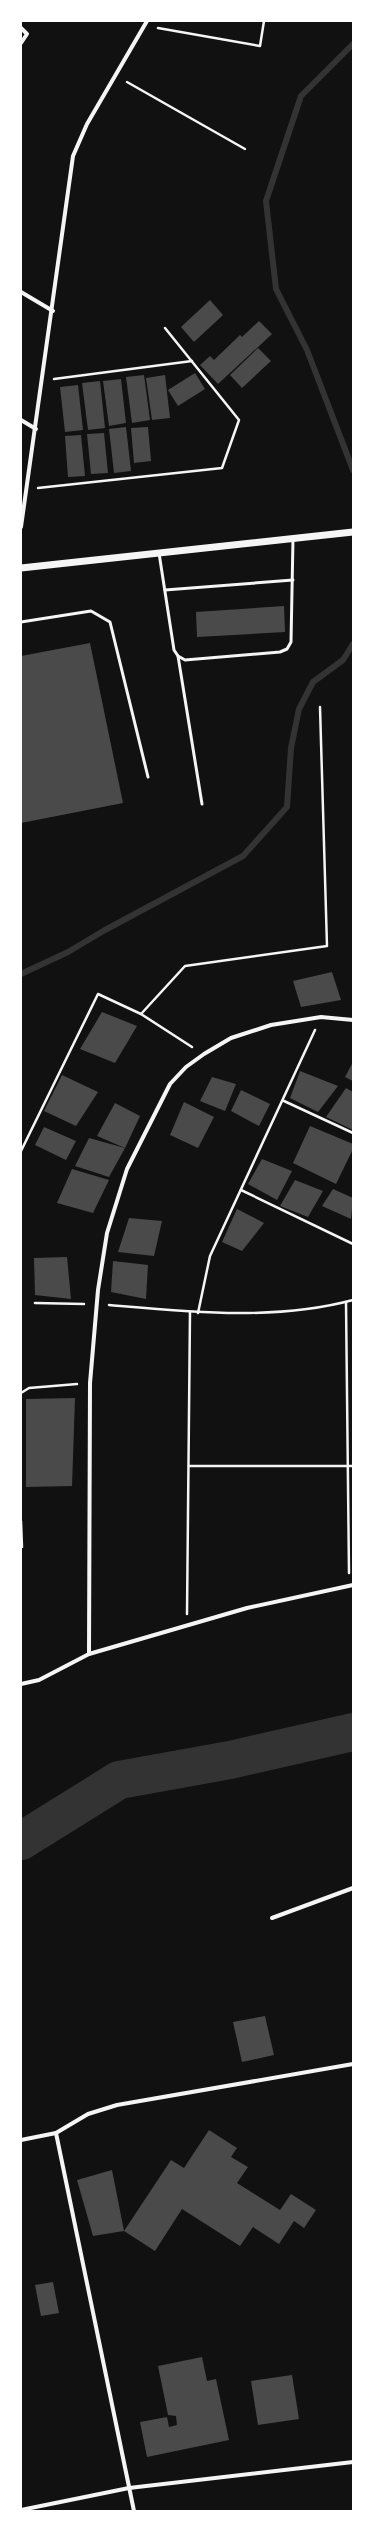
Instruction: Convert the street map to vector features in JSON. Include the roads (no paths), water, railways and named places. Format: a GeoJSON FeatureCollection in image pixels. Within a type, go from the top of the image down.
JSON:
{"type":"FeatureCollection","features":[{"type":"Feature","properties":{"kind":"street"},"geometry":{"type":"LineString","coordinates":[[21,527],[53,311],[73,156],[86,124],[114,74],[146,23]]}},
{"type":"Feature","properties":{"kind":"street"},"geometry":{"type":"LineString","coordinates":[[21,28],[28,34],[21,43]]}},
{"type":"Feature","properties":{"kind":"street"},"geometry":{"type":"LineString","coordinates":[[21,292],[53,311]]}},
{"type":"Feature","properties":{"kind":"street"},"geometry":{"type":"LineString","coordinates":[[21,420],[36,428]]}},
{"type":"Feature","properties":{"kind":"street"},"geometry":{"type":"LineString","coordinates":[[21,568],[353,532]]}},
{"type":"Feature","properties":{"kind":"street"},"geometry":{"type":"LineString","coordinates":[[89,1654],[90,1383],[97,1304],[107,1233],[127,1169],[170,1084],[186,1067],[204,1054],[231,1038],[271,1025],[321,1017],[353,1020]]}},
{"type":"Feature","properties":{"kind":"street"},"geometry":{"type":"LineString","coordinates":[[21,1684],[39,1680],[89,1654],[247,1608],[351,1586]]}},
{"type":"Feature","properties":{"kind":"street"},"geometry":{"type":"LineString","coordinates":[[272,1918],[353,1888]]}},
{"type":"Feature","properties":{"kind":"street"},"geometry":{"type":"LineString","coordinates":[[21,2140],[56,2133],[88,2114],[117,2104],[353,2064]]}},
{"type":"Feature","properties":{"kind":"street"},"geometry":{"type":"LineString","coordinates":[[56,2133],[134,2511]]}},
{"type":"Feature","properties":{"kind":"street"},"geometry":{"type":"LineString","coordinates":[[21,2510],[129,2488],[353,2462]]}},
{"type":"Feature","properties":{"kind":"lane"},"geometry":{"type":"LineString","coordinates":[[159,553],[174,650],[178,656],[184,660],[280,652],[287,649],[291,642],[293,539]]}},
{"type":"Feature","properties":{"kind":"lane"},"geometry":{"type":"LineString","coordinates":[[164,590],[293,580]]}},
{"type":"Feature","properties":{"kind":"lane"},"geometry":{"type":"LineString","coordinates":[[21,622],[91,611],[110,622],[148,777]]}},
{"type":"Feature","properties":{"kind":"lane"},"geometry":{"type":"LineString","coordinates":[[178,656],[202,804]]}},
{"type":"Feature","properties":{"kind":"waterway"},"geometry":{"type":"LineString","coordinates":[[353,44],[301,96],[266,201],[276,289],[307,350],[353,470]]}},
{"type":"Feature","properties":{"kind":"waterway"},"geometry":{"type":"LineString","coordinates":[[21,974],[68,952],[105,930],[243,856],[287,807],[291,748],[299,709],[313,682],[343,660],[353,644]]}},
{"type":"Feature","properties":{"kind":"waterway"},"geometry":{"type":"LineString","coordinates":[[21,1841],[119,1780],[230,1760],[353,1732]]}}]}
